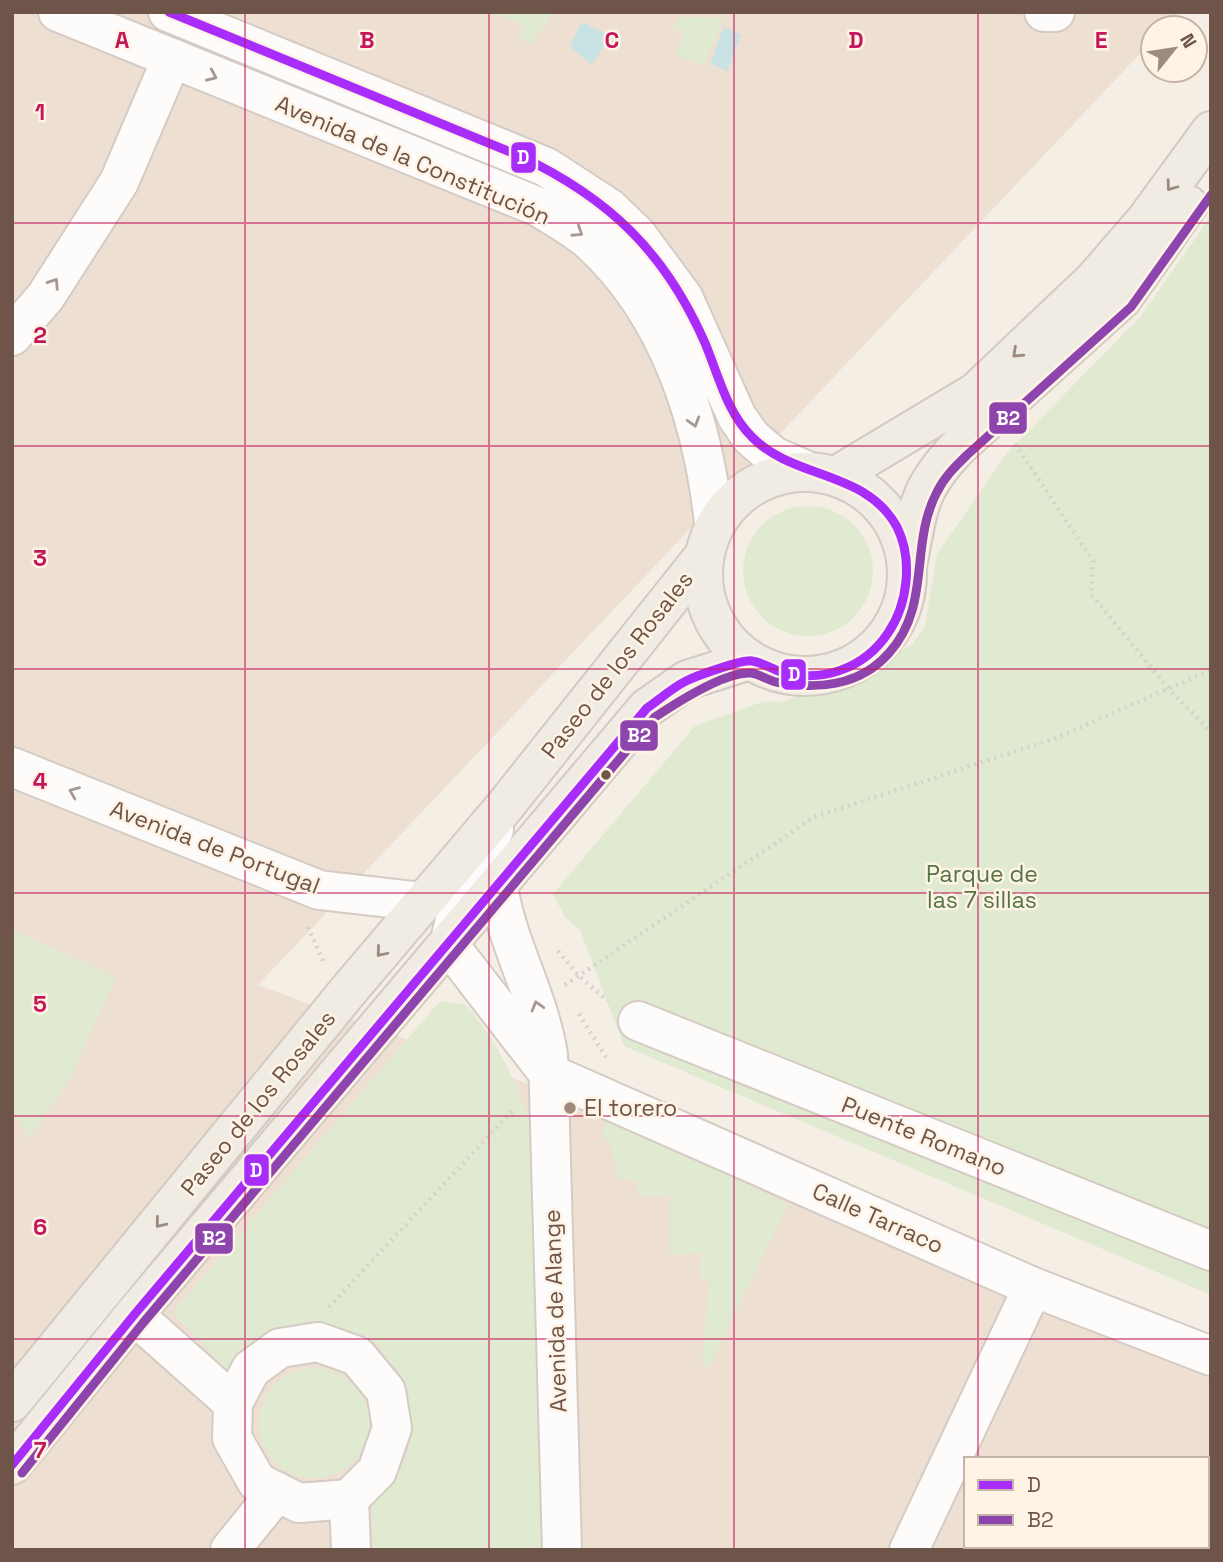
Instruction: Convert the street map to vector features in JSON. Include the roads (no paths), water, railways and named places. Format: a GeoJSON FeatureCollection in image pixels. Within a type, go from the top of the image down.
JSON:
{"type":"FeatureCollection","features":[{"type":"Feature","properties":{"kind":"main road"},"geometry":{"type":"LineString","coordinates":[[1211,131],[1146,220],[1094,281],[975,392],[821,473],[770,477],[744,490],[709,540],[702,585],[712,620],[724,639],[750,660],[779,673],[804,676],[836,673],[868,656],[892,629],[906,596],[907,563],[923,492],[934,472],[959,446],[1122,299],[1211,173]]}},
{"type":"Feature","properties":{"kind":"main road"},"geometry":{"type":"LineString","coordinates":[[821,473],[868,493],[885,508],[898,529],[907,563]]}},
{"type":"Feature","properties":{"kind":"main road","name":"Paseo de los Rosales"},"geometry":{"type":"LineString","coordinates":[[12,1402],[505,806],[709,540]]}},
{"type":"Feature","properties":{"kind":"main road","name":"Paseo de los Rosales"},"geometry":{"type":"LineString","coordinates":[[12,1465],[134,1315],[647,708],[687,680],[750,660]]}},
{"type":"Feature","properties":{"kind":"street","name":"Avenida de la Constitución"},"geometry":{"type":"LineString","coordinates":[[58,12],[539,207],[590,241],[630,283],[652,316],[682,383],[708,470],[709,540]]}},
{"type":"Feature","properties":{"kind":"street"},"geometry":{"type":"LineString","coordinates":[[1044,12],[1055,12]]}},
{"type":"Feature","properties":{"kind":"street","name":"Avenida de la Constitución"},"geometry":{"type":"LineString","coordinates":[[181,15],[546,167],[609,208],[637,235],[683,297],[737,417],[751,437],[773,456],[821,473]]}},
{"type":"Feature","properties":{"kind":"street"},"geometry":{"type":"LineString","coordinates":[[12,336],[46,296],[119,182],[172,58]]}},
{"type":"Feature","properties":{"kind":"street","name":"Avenida de Portugal"},"geometry":{"type":"LineString","coordinates":[[12,767],[319,890],[424,902]]}},
{"type":"Feature","properties":{"kind":"street","name":"Paseo de los Rosales"},"geometry":{"type":"LineString","coordinates":[[449,945],[460,898],[505,806]]}},
{"type":"Feature","properties":{"kind":"street","name":"Avenida de Alange"},"geometry":{"type":"LineString","coordinates":[[498,886],[502,912],[537,1003],[546,1045],[562,1550]]}},
{"type":"Feature","properties":{"kind":"street"},"geometry":{"type":"LineString","coordinates":[[449,945],[548,1073]]}},
{"type":"Feature","properties":{"kind":"street","name":"Puente Romano"},"geometry":{"type":"LineString","coordinates":[[638,1021],[1211,1251]]}},
{"type":"Feature","properties":{"kind":"street","name":"Calle Tarraco"},"geometry":{"type":"LineString","coordinates":[[548,1073],[1033,1287],[1211,1356]]}},
{"type":"Feature","properties":{"kind":"street"},"geometry":{"type":"LineString","coordinates":[[909,1550],[1033,1287]]}},
{"type":"Feature","properties":{"kind":"street"},"geometry":{"type":"LineString","coordinates":[[134,1315],[233,1403]]}},
{"type":"Feature","properties":{"kind":"street"},"geometry":{"type":"LineString","coordinates":[[318,1342],[357,1356],[386,1391],[392,1428],[376,1471],[349,1499],[299,1503],[257,1482],[232,1438],[233,1403],[251,1369],[280,1348],[318,1342]]}},
{"type":"Feature","properties":{"kind":"street"},"geometry":{"type":"LineString","coordinates":[[230,1550],[277,1492]]}},
{"type":"Feature","properties":{"kind":"street"},"geometry":{"type":"LineString","coordinates":[[349,1499],[351,1550]]}},
{"type":"Feature","properties":{"kind":"water"},"geometry":{"type":"Polygon","coordinates":[[[581,22],[610,36],[592,65],[570,47],[581,22]]]}},
{"type":"Feature","properties":{"kind":"water"},"geometry":{"type":"Polygon","coordinates":[[[724,27],[741,35],[727,72],[710,63],[724,27]]]}},
{"type":"Feature","properties":{"kind":"place","name":"El torero"},"geometry":{"type":"Point","coordinates":[570,1108]}},
{"type":"Feature","properties":{"kind":"park label","name":"Parque de las 7 sillas"},"geometry":{"type":"Point","coordinates":[982,887]}}]}
